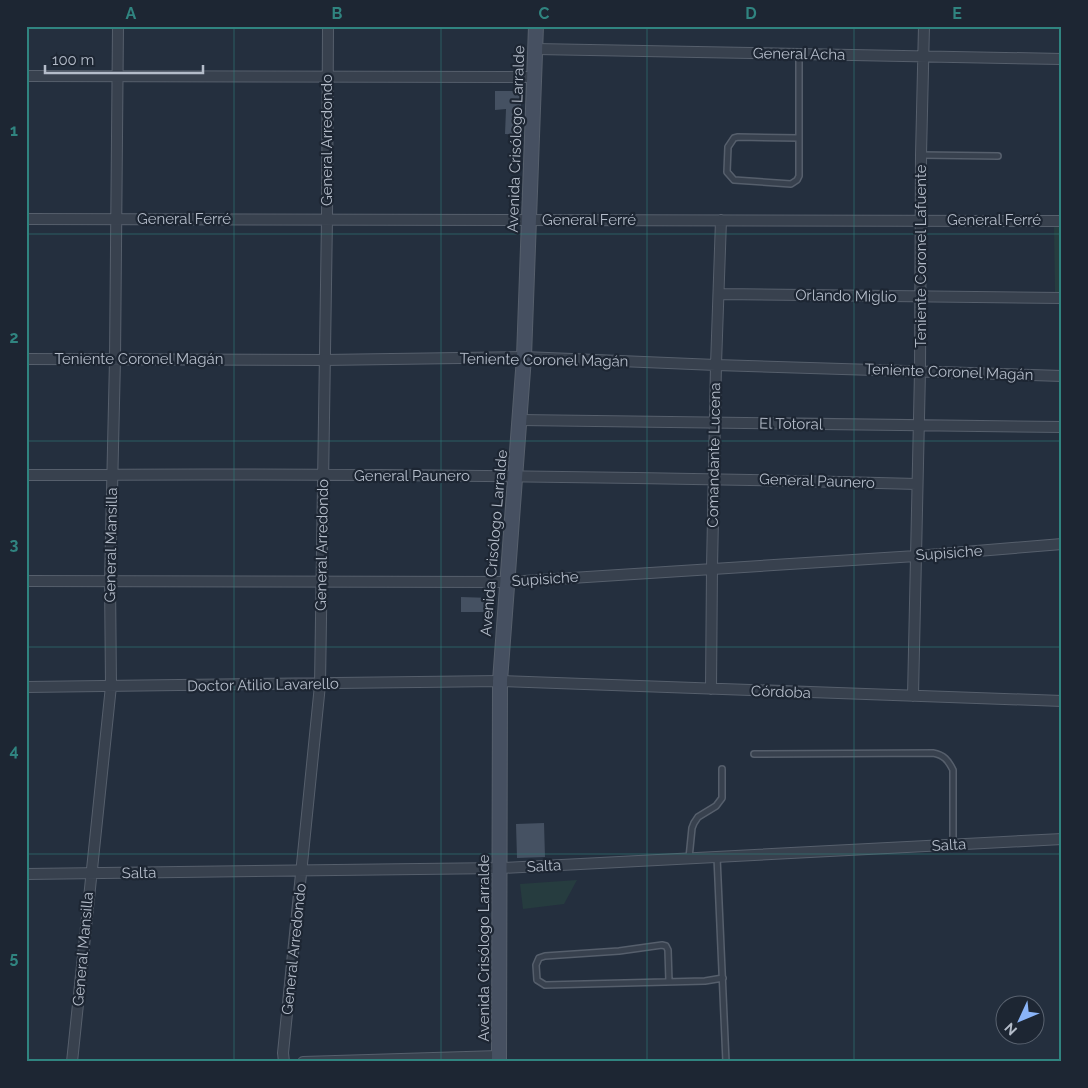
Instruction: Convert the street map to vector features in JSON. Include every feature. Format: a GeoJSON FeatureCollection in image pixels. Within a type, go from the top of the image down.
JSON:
{"type":"FeatureCollection","features":[{"type":"Feature","properties":{"kind":"main road","name":"Avenida Crisólogo Larralde"},"geometry":{"type":"LineString","coordinates":[[499,1059],[500,682],[524,358],[536,26]]}},
{"type":"Feature","properties":{"kind":"street","name":"General Mansilla"},"geometry":{"type":"LineString","coordinates":[[72,1062],[110,686],[118,26]]}},
{"type":"Feature","properties":{"kind":"street","name":"General Arredondo"},"geometry":{"type":"LineString","coordinates":[[284,1062],[320,685],[328,26]]}},
{"type":"Feature","properties":{"kind":"street","name":"Teniente Coronel Lafuente"},"geometry":{"type":"LineString","coordinates":[[913,696],[920,371],[921,154],[924,26]]}},
{"type":"Feature","properties":{"kind":"street","name":"General Acha"},"geometry":{"type":"LineString","coordinates":[[536,48],[1062,59]]}},
{"type":"Feature","properties":{"kind":"street"},"geometry":{"type":"LineString","coordinates":[[26,76],[534,77]]}},
{"type":"Feature","properties":{"kind":"street","name":"General Ferré"},"geometry":{"type":"LineString","coordinates":[[26,218],[1062,221]]}},
{"type":"Feature","properties":{"kind":"street","name":"Comandante Lucena"},"geometry":{"type":"LineString","coordinates":[[711,689],[716,365],[720,294],[721,220]]}},
{"type":"Feature","properties":{"kind":"street","name":"Orlando Miglio"},"geometry":{"type":"LineString","coordinates":[[720,294],[1062,298]]}},
{"type":"Feature","properties":{"kind":"street","name":"Teniente Coronel Magán"},"geometry":{"type":"LineString","coordinates":[[26,359],[324,360],[524,358],[1062,376]]}},
{"type":"Feature","properties":{"kind":"street","name":"El Totoral"},"geometry":{"type":"LineString","coordinates":[[520,420],[1062,427]]}},
{"type":"Feature","properties":{"kind":"street","name":"General Paunero"},"geometry":{"type":"LineString","coordinates":[[26,475],[516,476],[714,478],[917,484]]}},
{"type":"Feature","properties":{"kind":"street","name":"Supisiche"},"geometry":{"type":"LineString","coordinates":[[26,581],[508,582],[916,556],[1062,544]]}},
{"type":"Feature","properties":{"kind":"street","name":"Córdoba"},"geometry":{"type":"LineString","coordinates":[[500,682],[1061,699]]}},
{"type":"Feature","properties":{"kind":"street","name":"Doctor Atilio Lavarello"},"geometry":{"type":"LineString","coordinates":[[26,687],[500,682]]}},
{"type":"Feature","properties":{"kind":"street","name":"Salta"},"geometry":{"type":"LineString","coordinates":[[26,874],[501,868],[1062,840]]}},
{"type":"Feature","properties":{"kind":"street"},"geometry":{"type":"LineString","coordinates":[[303,1062],[499,1059]]}},
{"type":"Feature","properties":{"kind":"lane"},"geometry":{"type":"LineString","coordinates":[[799,54],[799,138],[799,176],[797,180],[791,184],[734,180],[727,172],[728,147],[734,138],[799,138]]}},
{"type":"Feature","properties":{"kind":"lane"},"geometry":{"type":"LineString","coordinates":[[921,154],[998,156]]}},
{"type":"Feature","properties":{"kind":"lane"},"geometry":{"type":"LineString","coordinates":[[754,754],[942,754],[949,761],[953,770],[953,845]]}},
{"type":"Feature","properties":{"kind":"lane"},"geometry":{"type":"LineString","coordinates":[[689,858],[694,823],[698,817],[716,806],[722,798],[722,769]]}},
{"type":"Feature","properties":{"kind":"lane"},"geometry":{"type":"LineString","coordinates":[[717,857],[726,1062]]}},
{"type":"Feature","properties":{"kind":"lane"},"geometry":{"type":"LineString","coordinates":[[669,982],[668,950],[666,946],[662,945],[619,951],[545,956],[539,958],[536,965],[537,980],[545,985],[669,982],[705,981],[723,978]]}},
{"type":"Feature","properties":{"kind":"path"},"geometry":{"type":"LineString","coordinates":[[1062,244],[1062,260]]}},
{"type":"Feature","properties":{"kind":"green space"},"geometry":{"type":"Polygon","coordinates":[[[1054,227],[1062,227],[1062,292],[1055,292],[1054,227]]]}},
{"type":"Feature","properties":{"kind":"green space"},"geometry":{"type":"Polygon","coordinates":[[[577,880],[564,904],[523,909],[520,884],[577,880]]]}},
{"type":"Feature","properties":{"kind":"building"},"geometry":{"type":"Polygon","coordinates":[[[495,91],[521,91],[521,135],[505,134],[506,109],[495,110],[495,91]]]}},
{"type":"Feature","properties":{"kind":"building"},"geometry":{"type":"Polygon","coordinates":[[[461,597],[491,598],[491,612],[461,612],[461,597]]]}},
{"type":"Feature","properties":{"kind":"building"},"geometry":{"type":"Polygon","coordinates":[[[544,823],[545,857],[517,858],[516,824],[544,823]]]}}]}
